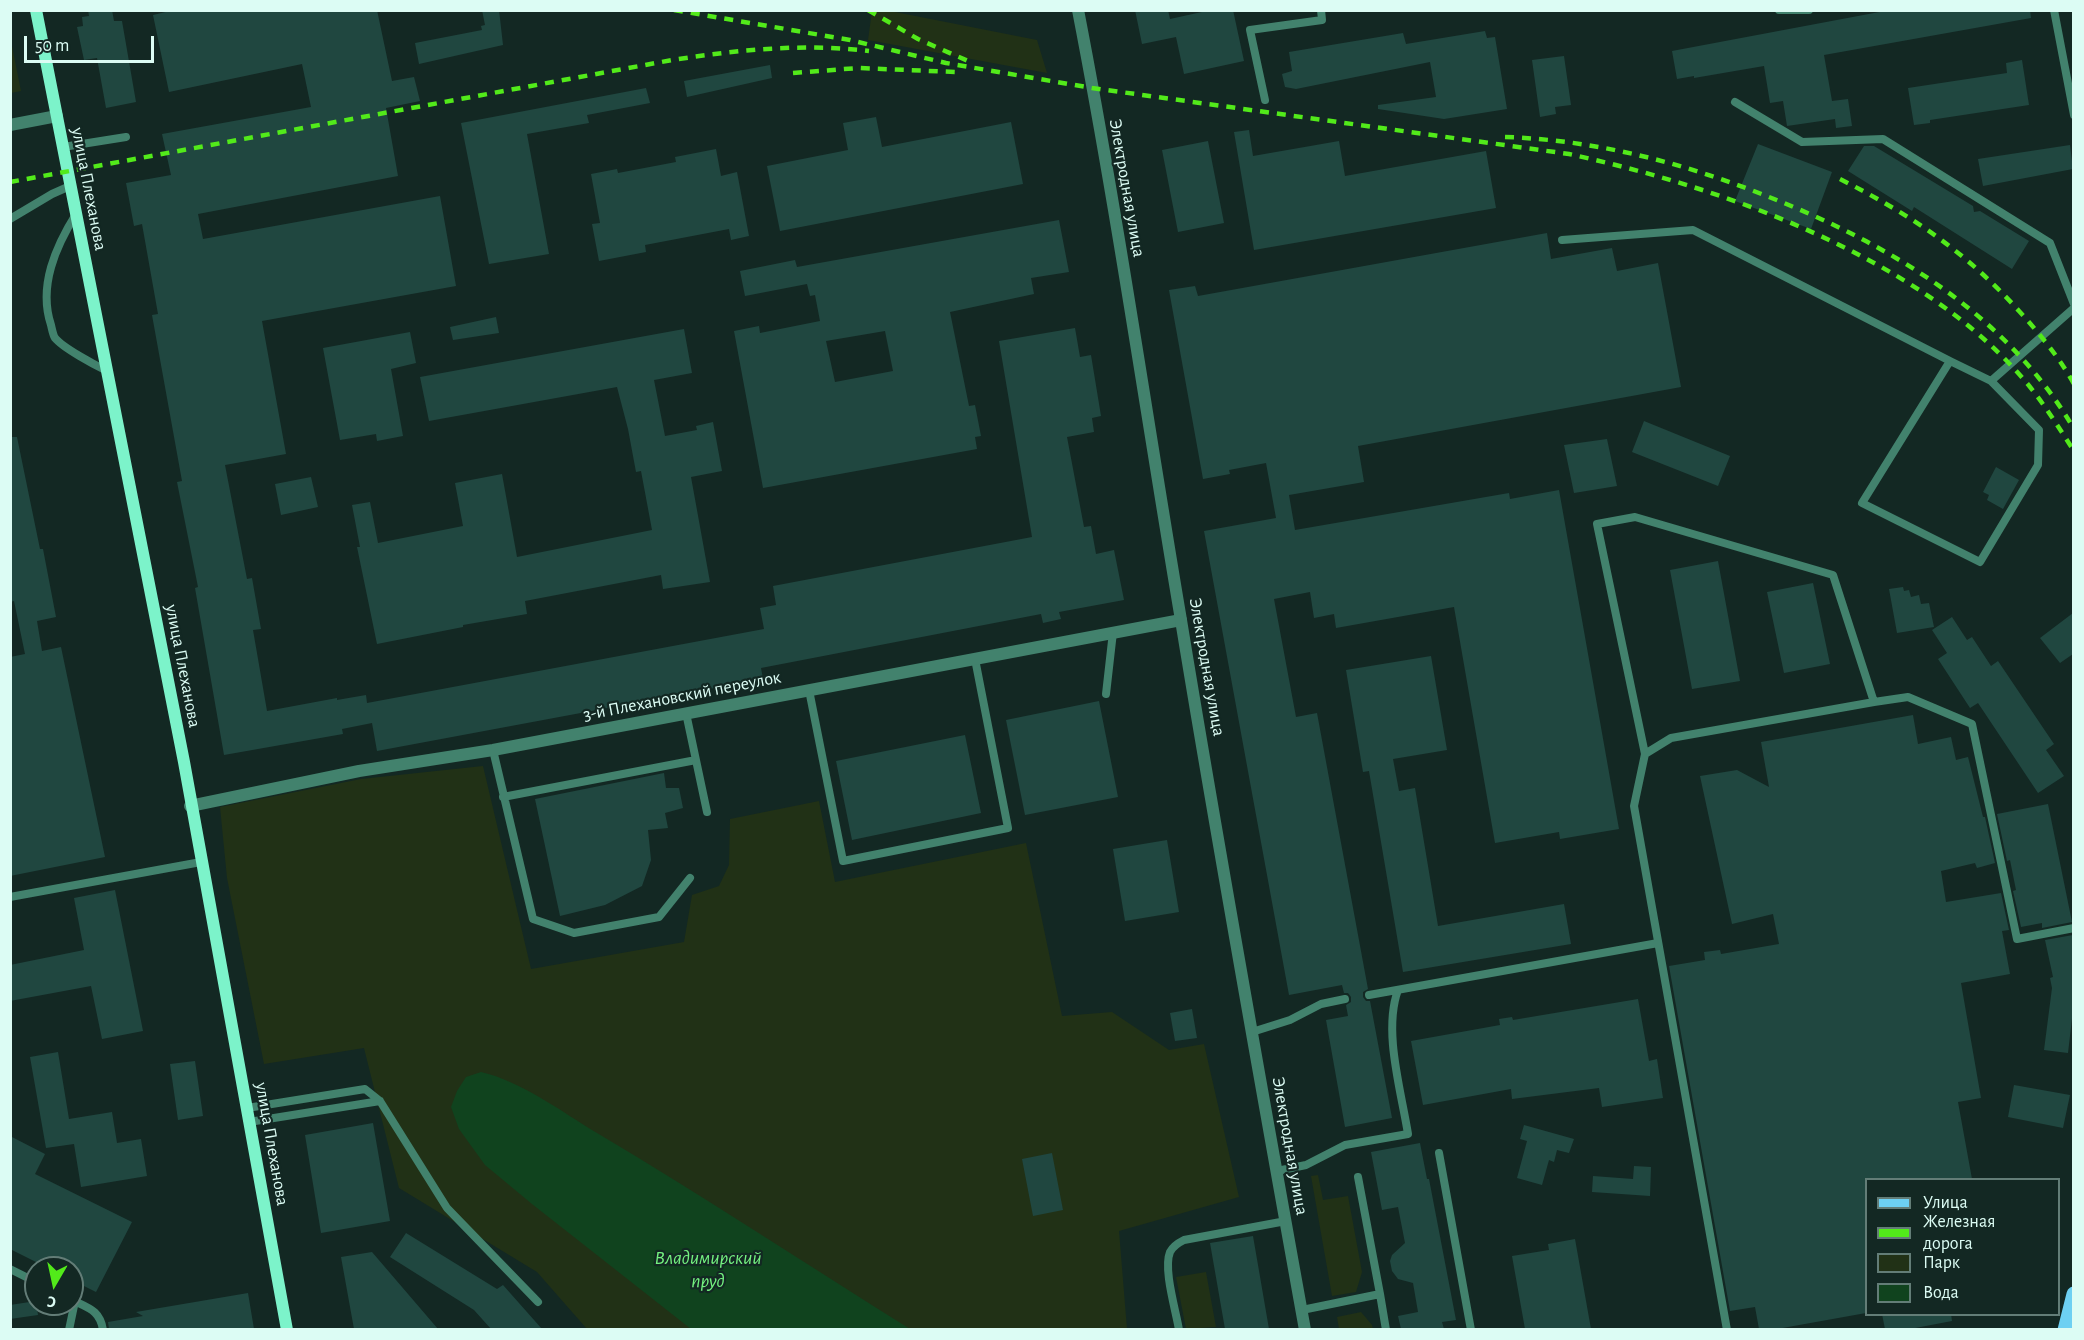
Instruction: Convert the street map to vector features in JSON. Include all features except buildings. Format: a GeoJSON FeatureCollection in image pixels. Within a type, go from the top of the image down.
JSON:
{"type":"FeatureCollection","features":[{"type":"Feature","properties":{"kind":"main road","name":"улица Плеханова"},"geometry":{"type":"LineString","coordinates":[[36,10],[184,762],[190,806],[287,1329]]}},
{"type":"Feature","properties":{"kind":"main road"},"geometry":{"type":"LineString","coordinates":[[2066,1329],[2073,1294]]}},
{"type":"Feature","properties":{"kind":"street","name":"Электродная улица"},"geometry":{"type":"LineString","coordinates":[[1078,10],[1143,380],[1251,1032],[1305,1329]]}},
{"type":"Feature","properties":{"kind":"street"},"geometry":{"type":"LineString","coordinates":[[10,125],[57,116]]}},
{"type":"Feature","properties":{"kind":"street","name":"3-й Плехановский переулок"},"geometry":{"type":"LineString","coordinates":[[190,806],[360,771],[493,750],[1181,620]]}},
{"type":"Feature","properties":{"kind":"lane"},"geometry":{"type":"LineString","coordinates":[[1265,100],[1250,30],[1322,20],[1321,10]]}},
{"type":"Feature","properties":{"kind":"lane"},"geometry":{"type":"LineString","coordinates":[[1779,10],[1809,10]]}},
{"type":"Feature","properties":{"kind":"lane"},"geometry":{"type":"LineString","coordinates":[[2054,10],[2073,115]]}},
{"type":"Feature","properties":{"kind":"lane"},"geometry":{"type":"LineString","coordinates":[[1735,102],[1803,142],[1883,139],[2050,243],[2073,306],[1992,381]]}},
{"type":"Feature","properties":{"kind":"lane"},"geometry":{"type":"LineString","coordinates":[[63,147],[126,137]]}},
{"type":"Feature","properties":{"kind":"lane"},"geometry":{"type":"LineString","coordinates":[[10,219],[70,186]]}},
{"type":"Feature","properties":{"kind":"lane"},"geometry":{"type":"LineString","coordinates":[[76,214],[61,239],[48,276],[47,314],[55,338],[83,359],[107,371]]}},
{"type":"Feature","properties":{"kind":"lane"},"geometry":{"type":"LineString","coordinates":[[1562,240],[1693,230],[1992,381],[2040,429],[2038,465],[1980,562],[1862,503],[1950,361]]}},
{"type":"Feature","properties":{"kind":"lane"},"geometry":{"type":"LineString","coordinates":[[1727,1329],[1634,806],[1645,754],[1597,524],[1635,517],[1833,575],[1875,702]]}},
{"type":"Feature","properties":{"kind":"lane"},"geometry":{"type":"LineString","coordinates":[[1106,694],[1113,632]]}},
{"type":"Feature","properties":{"kind":"lane"},"geometry":{"type":"LineString","coordinates":[[808,690],[843,861],[1008,828],[975,659]]}},
{"type":"Feature","properties":{"kind":"lane"},"geometry":{"type":"LineString","coordinates":[[1645,754],[1671,738],[1908,696],[1972,724],[2017,939],[2073,928]]}},
{"type":"Feature","properties":{"kind":"lane"},"geometry":{"type":"LineString","coordinates":[[686,713],[707,812]]}},
{"type":"Feature","properties":{"kind":"lane"},"geometry":{"type":"LineString","coordinates":[[493,750],[533,919],[574,933],[659,917],[690,878]]}},
{"type":"Feature","properties":{"kind":"lane"},"geometry":{"type":"LineString","coordinates":[[504,796],[696,760]]}},
{"type":"Feature","properties":{"kind":"lane"},"geometry":{"type":"LineString","coordinates":[[10,897],[201,862]]}},
{"type":"Feature","properties":{"kind":"lane"},"geometry":{"type":"LineString","coordinates":[[1369,995],[1658,942]]}},
{"type":"Feature","properties":{"kind":"lane"},"geometry":{"type":"LineString","coordinates":[[1277,1170],[1306,1166],[1345,1145],[1408,1134],[1391,1030],[1393,1003],[1398,990]]}},
{"type":"Feature","properties":{"kind":"lane"},"geometry":{"type":"LineString","coordinates":[[1251,1032],[1290,1020],[1321,1004],[1345,999]]}},
{"type":"Feature","properties":{"kind":"lane"},"geometry":{"type":"LineString","coordinates":[[247,1108],[365,1089],[380,1101],[447,1208],[538,1302]]}},
{"type":"Feature","properties":{"kind":"lane"},"geometry":{"type":"LineString","coordinates":[[249,1122],[380,1101]]}},
{"type":"Feature","properties":{"kind":"lane"},"geometry":{"type":"LineString","coordinates":[[1440,1153],[1471,1329]]}},
{"type":"Feature","properties":{"kind":"lane"},"geometry":{"type":"LineString","coordinates":[[1358,1177],[1386,1329]]}},
{"type":"Feature","properties":{"kind":"lane"},"geometry":{"type":"LineString","coordinates":[[1179,1329],[1168,1271],[1170,1251],[1175,1245],[1184,1240],[1286,1221]]}},
{"type":"Feature","properties":{"kind":"lane"},"geometry":{"type":"LineString","coordinates":[[10,1269],[24,1276]]}},
{"type":"Feature","properties":{"kind":"lane"},"geometry":{"type":"LineString","coordinates":[[1302,1310],[1380,1294]]}},
{"type":"Feature","properties":{"kind":"lane"},"geometry":{"type":"LineString","coordinates":[[84,1306],[101,1318],[103,1329]]}},
{"type":"Feature","properties":{"kind":"green space"},"geometry":{"type":"Polygon","coordinates":[[[872,11],[890,11],[1037,40],[1047,73],[868,40],[872,11]]]}},
{"type":"Feature","properties":{"kind":"green space"},"geometry":{"type":"Polygon","coordinates":[[[10,36],[21,91],[11,93],[10,93],[10,36]]]}},
{"type":"Feature","properties":{"kind":"green space"},"geometry":{"type":"Polygon","coordinates":[[[483,766],[531,969],[684,942],[692,895],[719,886],[729,865],[730,819],[819,801],[835,882],[1026,843],[1062,1016],[1112,1012],[1169,1050],[1204,1044],[1239,1197],[1119,1231],[1127,1329],[587,1329],[537,1272],[399,1188],[364,1048],[264,1064],[227,878],[220,807],[361,779],[483,766]]]}},
{"type":"Feature","properties":{"kind":"green space"},"geometry":{"type":"Polygon","coordinates":[[[1318,1175],[1323,1200],[1348,1196],[1362,1272],[1356,1292],[1332,1296],[1311,1176],[1318,1175]]]}},
{"type":"Feature","properties":{"kind":"green space"},"geometry":{"type":"Polygon","coordinates":[[[1206,1272],[1216,1327],[1186,1329],[1176,1277],[1206,1272]]]}},
{"type":"Feature","properties":{"kind":"green space"},"geometry":{"type":"Polygon","coordinates":[[[1361,1312],[1373,1329],[1339,1329],[1337,1317],[1361,1312]]]}},
{"type":"Feature","properties":{"kind":"water","name":"Владимирский пруд"},"geometry":{"type":"Polygon","coordinates":[[[481,1072],[511,1082],[541,1098],[910,1329],[691,1329],[485,1165],[459,1129],[451,1107],[466,1077],[481,1072]]]}},
{"type":"Feature","properties":{"kind":"railway"},"geometry":{"type":"LineString","coordinates":[[674,10],[850,40],[946,63],[1092,88],[1569,154],[1689,186],[1750,207],[1811,232],[1870,261],[1925,294],[1975,332],[2019,374],[2074,451]]}},
{"type":"Feature","properties":{"kind":"railway"},"geometry":{"type":"LineString","coordinates":[[868,10],[918,39],[968,61]]}},
{"type":"Feature","properties":{"kind":"railway"},"geometry":{"type":"LineString","coordinates":[[10,182],[672,60],[770,49],[819,48],[869,51]]}},
{"type":"Feature","properties":{"kind":"railway"},"geometry":{"type":"LineString","coordinates":[[793,73],[858,68],[956,72]]}},
{"type":"Feature","properties":{"kind":"railway"},"geometry":{"type":"LineString","coordinates":[[1505,137],[1606,148],[1672,164],[1769,197],[1858,237],[1901,261],[1980,317],[2015,351],[2047,388],[2074,429]]}},
{"type":"Feature","properties":{"kind":"railway"},"geometry":{"type":"LineString","coordinates":[[1840,179],[1914,221],[1978,270],[2034,328],[2074,384]]}}]}
